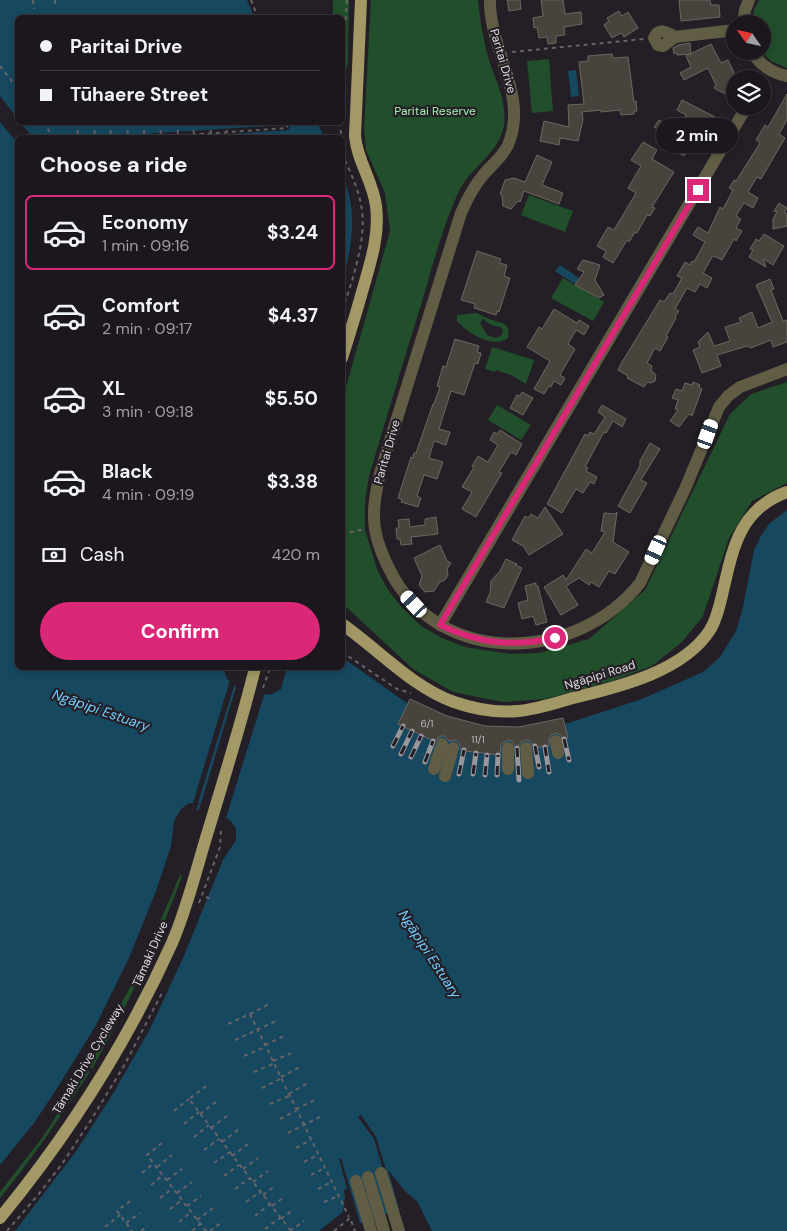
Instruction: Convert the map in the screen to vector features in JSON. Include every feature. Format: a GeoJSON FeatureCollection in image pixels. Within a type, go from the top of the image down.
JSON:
{"type":"FeatureCollection","features":[{"type":"Feature","properties":{"kind":"main road"},"geometry":{"type":"LineString","coordinates":[[345,348],[370,264],[377,227],[374,193],[357,149],[355,136],[362,0]]}},
{"type":"Feature","properties":{"kind":"main road","name":"Ngāpipi Road"},"geometry":{"type":"LineString","coordinates":[[345,627],[417,683],[444,698],[471,707],[486,710],[517,711],[621,686],[668,665],[691,651],[701,642],[717,616],[738,534],[760,507],[769,500],[787,492]]}},
{"type":"Feature","properties":{"kind":"main road","name":"Tāmaki Drive"},"geometry":{"type":"LineString","coordinates":[[0,1218],[44,1162],[78,1114],[136,1019],[172,942],[217,822],[256,688],[255,670]]}},
{"type":"Feature","properties":{"kind":"street","name":"Paritai Drive"},"geometry":{"type":"LineString","coordinates":[[490,0],[494,32],[514,96],[514,124],[504,152],[477,183],[461,213],[380,473],[376,494],[374,511],[378,545],[385,562],[406,596],[421,612],[440,625],[470,637],[517,644],[539,641],[594,624],[632,593],[644,577],[663,532],[685,489],[716,412],[723,400],[740,387],[787,369]]}},
{"type":"Feature","properties":{"kind":"street"},"geometry":{"type":"LineString","coordinates":[[744,15],[749,0]]}},
{"type":"Feature","properties":{"kind":"street"},"geometry":{"type":"LineString","coordinates":[[654,38],[658,45],[663,46],[675,37],[726,31]]}},
{"type":"Feature","properties":{"kind":"street"},"geometry":{"type":"LineString","coordinates":[[771,75],[787,76]]}},
{"type":"Feature","properties":{"kind":"street"},"geometry":{"type":"LineString","coordinates":[[440,625],[742,115]]}},
{"type":"Feature","properties":{"kind":"street"},"geometry":{"type":"LineString","coordinates":[[440,773],[448,746]]}},
{"type":"Feature","properties":{"kind":"street"},"geometry":{"type":"LineString","coordinates":[[508,748],[508,769]]}},
{"type":"Feature","properties":{"kind":"street"},"geometry":{"type":"LineString","coordinates":[[526,748],[528,773]]}},
{"type":"Feature","properties":{"kind":"street"},"geometry":{"type":"LineString","coordinates":[[366,1178],[366,1231]]}},
{"type":"Feature","properties":{"kind":"street"},"geometry":{"type":"LineString","coordinates":[[366,1178],[371,1231]]}},
{"type":"Feature","properties":{"kind":"street"},"geometry":{"type":"LineString","coordinates":[[366,1178],[379,1231]]}},
{"type":"Feature","properties":{"kind":"street"},"geometry":{"type":"LineString","coordinates":[[366,1178],[384,1231]]}},
{"type":"Feature","properties":{"kind":"street"},"geometry":{"type":"LineString","coordinates":[[366,1178],[392,1231]]}},
{"type":"Feature","properties":{"kind":"street"},"geometry":{"type":"LineString","coordinates":[[366,1178],[399,1231]]}},
{"type":"Feature","properties":{"kind":"path"},"geometry":{"type":"LineString","coordinates":[[33,0],[34,9]]}},
{"type":"Feature","properties":{"kind":"path"},"geometry":{"type":"LineString","coordinates":[[251,0],[257,15]]}},
{"type":"Feature","properties":{"kind":"path"},"geometry":{"type":"LineString","coordinates":[[345,27],[347,0]]}},
{"type":"Feature","properties":{"kind":"path"},"geometry":{"type":"LineString","coordinates":[[500,53],[654,38]]}},
{"type":"Feature","properties":{"kind":"path"},"geometry":{"type":"LineString","coordinates":[[0,66],[15,85]]}},
{"type":"Feature","properties":{"kind":"path"},"geometry":{"type":"LineString","coordinates":[[193,125],[194,135]]}},
{"type":"Feature","properties":{"kind":"path"},"geometry":{"type":"LineString","coordinates":[[210,125],[211,134]]}},
{"type":"Feature","properties":{"kind":"path"},"geometry":{"type":"LineString","coordinates":[[226,125],[227,133]]}},
{"type":"Feature","properties":{"kind":"path"},"geometry":{"type":"LineString","coordinates":[[242,125],[243,132]]}},
{"type":"Feature","properties":{"kind":"path"},"geometry":{"type":"LineString","coordinates":[[259,125],[259,131]]}},
{"type":"Feature","properties":{"kind":"path"},"geometry":{"type":"LineString","coordinates":[[276,125],[276,130]]}},
{"type":"Feature","properties":{"kind":"path"},"geometry":{"type":"LineString","coordinates":[[187,135],[287,128],[286,125]]}},
{"type":"Feature","properties":{"kind":"path"},"geometry":{"type":"LineString","coordinates":[[345,160],[362,206],[362,226],[359,251],[345,301]]}},
{"type":"Feature","properties":{"kind":"path"},"geometry":{"type":"LineString","coordinates":[[345,533],[366,529]]}},
{"type":"Feature","properties":{"kind":"path"},"geometry":{"type":"LineString","coordinates":[[345,654],[397,689],[412,693]]}},
{"type":"Feature","properties":{"kind":"path"},"geometry":{"type":"LineString","coordinates":[[256,688],[269,670]]}},
{"type":"Feature","properties":{"kind":"path"},"geometry":{"type":"LineString","coordinates":[[197,911],[220,847],[217,822]]}},
{"type":"Feature","properties":{"kind":"path"},"geometry":{"type":"LineString","coordinates":[[206,897],[214,900]]}},
{"type":"Feature","properties":{"kind":"path"},"geometry":{"type":"LineString","coordinates":[[228,1024],[269,1004]]}},
{"type":"Feature","properties":{"kind":"path"},"geometry":{"type":"LineString","coordinates":[[250,1014],[349,1217]]}},
{"type":"Feature","properties":{"kind":"path"},"geometry":{"type":"LineString","coordinates":[[236,1040],[276,1021]]}},
{"type":"Feature","properties":{"kind":"path"},"geometry":{"type":"LineString","coordinates":[[244,1056],[284,1036]]}},
{"type":"Feature","properties":{"kind":"path"},"geometry":{"type":"LineString","coordinates":[[254,1072],[294,1052]]}},
{"type":"Feature","properties":{"kind":"path"},"geometry":{"type":"LineString","coordinates":[[262,1088],[300,1068]]}},
{"type":"Feature","properties":{"kind":"path"},"geometry":{"type":"LineString","coordinates":[[270,1104],[308,1084]]}},
{"type":"Feature","properties":{"kind":"path"},"geometry":{"type":"LineString","coordinates":[[174,1111],[206,1086]]}},
{"type":"Feature","properties":{"kind":"path"},"geometry":{"type":"LineString","coordinates":[[189,1099],[290,1231],[304,1221]]}},
{"type":"Feature","properties":{"kind":"path"},"geometry":{"type":"LineString","coordinates":[[280,1119],[317,1099]]}},
{"type":"Feature","properties":{"kind":"path"},"geometry":{"type":"LineString","coordinates":[[184,1124],[217,1101]]}},
{"type":"Feature","properties":{"kind":"path"},"geometry":{"type":"LineString","coordinates":[[194,1137],[228,1115]]}},
{"type":"Feature","properties":{"kind":"path"},"geometry":{"type":"LineString","coordinates":[[288,1133],[324,1115]]}},
{"type":"Feature","properties":{"kind":"path"},"geometry":{"type":"LineString","coordinates":[[222,1142],[239,1129]]}},
{"type":"Feature","properties":{"kind":"path"},"geometry":{"type":"LineString","coordinates":[[204,1150],[219,1139]]}},
{"type":"Feature","properties":{"kind":"path"},"geometry":{"type":"LineString","coordinates":[[296,1148],[311,1140]]}},
{"type":"Feature","properties":{"kind":"path"},"geometry":{"type":"LineString","coordinates":[[162,1143],[147,1155],[206,1231]]}},
{"type":"Feature","properties":{"kind":"path"},"geometry":{"type":"LineString","coordinates":[[232,1156],[248,1144]]}},
{"type":"Feature","properties":{"kind":"path"},"geometry":{"type":"LineString","coordinates":[[214,1163],[230,1152]]}},
{"type":"Feature","properties":{"kind":"path"},"geometry":{"type":"LineString","coordinates":[[304,1162],[318,1154]]}},
{"type":"Feature","properties":{"kind":"path"},"geometry":{"type":"LineString","coordinates":[[157,1167],[172,1156]]}},
{"type":"Feature","properties":{"kind":"path"},"geometry":{"type":"LineString","coordinates":[[243,1169],[258,1158]]}},
{"type":"Feature","properties":{"kind":"path"},"geometry":{"type":"LineString","coordinates":[[142,1172],[154,1163]]}},
{"type":"Feature","properties":{"kind":"path"},"geometry":{"type":"LineString","coordinates":[[224,1176],[239,1164]]}},
{"type":"Feature","properties":{"kind":"path"},"geometry":{"type":"LineString","coordinates":[[311,1175],[325,1168]]}},
{"type":"Feature","properties":{"kind":"path"},"geometry":{"type":"LineString","coordinates":[[167,1180],[182,1169]]}},
{"type":"Feature","properties":{"kind":"path"},"geometry":{"type":"LineString","coordinates":[[253,1182],[268,1171]]}},
{"type":"Feature","properties":{"kind":"path"},"geometry":{"type":"LineString","coordinates":[[151,1185],[163,1176]]}},
{"type":"Feature","properties":{"kind":"path"},"geometry":{"type":"LineString","coordinates":[[235,1189],[250,1178]]}},
{"type":"Feature","properties":{"kind":"path"},"geometry":{"type":"LineString","coordinates":[[177,1194],[192,1182]]}},
{"type":"Feature","properties":{"kind":"path"},"geometry":{"type":"LineString","coordinates":[[318,1189],[332,1182]]}},
{"type":"Feature","properties":{"kind":"path"},"geometry":{"type":"LineString","coordinates":[[263,1195],[275,1186]]}},
{"type":"Feature","properties":{"kind":"path"},"geometry":{"type":"LineString","coordinates":[[160,1198],[173,1188]]}},
{"type":"Feature","properties":{"kind":"path"},"geometry":{"type":"LineString","coordinates":[[246,1202],[260,1192]]}},
{"type":"Feature","properties":{"kind":"path"},"geometry":{"type":"LineString","coordinates":[[324,1202],[338,1195]]}},
{"type":"Feature","properties":{"kind":"path"},"geometry":{"type":"LineString","coordinates":[[187,1206],[202,1196]]}},
{"type":"Feature","properties":{"kind":"path"},"geometry":{"type":"LineString","coordinates":[[255,1216],[284,1197]]}},
{"type":"Feature","properties":{"kind":"path"},"geometry":{"type":"LineString","coordinates":[[170,1209],[182,1200]]}},
{"type":"Feature","properties":{"kind":"path"},"geometry":{"type":"LineString","coordinates":[[128,1231],[131,1230],[117,1211],[130,1201]]}},
{"type":"Feature","properties":{"kind":"path"},"geometry":{"type":"LineString","coordinates":[[197,1220],[213,1208]]}},
{"type":"Feature","properties":{"kind":"path"},"geometry":{"type":"LineString","coordinates":[[265,1229],[294,1209]]}},
{"type":"Feature","properties":{"kind":"path"},"geometry":{"type":"LineString","coordinates":[[179,1222],[191,1212]]}},
{"type":"Feature","properties":{"kind":"path"},"geometry":{"type":"LineString","coordinates":[[126,1223],[140,1213]]}},
{"type":"Feature","properties":{"kind":"path"},"geometry":{"type":"LineString","coordinates":[[105,1227],[120,1215]]}},
{"type":"Feature","properties":{"kind":"path"},"geometry":{"type":"LineString","coordinates":[[334,1231],[350,1218],[354,1231]]}},
{"type":"Feature","properties":{"kind":"path"},"geometry":{"type":"LineString","coordinates":[[210,1231],[223,1221]]}},
{"type":"Feature","properties":{"kind":"path"},"geometry":{"type":"LineString","coordinates":[[192,1231],[200,1224]]}},
{"type":"Feature","properties":{"kind":"path"},"geometry":{"type":"LineString","coordinates":[[141,1231],[148,1226]]}},
{"type":"Feature","properties":{"kind":"green space"},"geometry":{"type":"Polygon","coordinates":[[[333,0],[349,0],[348,64],[345,72],[345,15],[333,15],[333,0]]]}},
{"type":"Feature","properties":{"kind":"green space","name":"Paritai Reserve"},"geometry":{"type":"Polygon","coordinates":[[[371,0],[478,0],[485,45],[504,108],[504,125],[497,144],[463,184],[447,220],[369,476],[365,500],[365,530],[378,572],[388,590],[421,626],[442,638],[465,647],[509,654],[539,653],[589,639],[645,590],[730,414],[751,394],[787,382],[787,483],[752,501],[729,538],[703,616],[682,642],[652,666],[612,681],[545,699],[503,702],[453,692],[413,669],[345,606],[345,391],[390,231],[385,193],[366,150],[364,127],[371,0]]]}},
{"type":"Feature","properties":{"kind":"green space"},"geometry":{"type":"Polygon","coordinates":[[[759,0],[787,0],[787,68],[770,60],[771,15],[753,15],[759,0]]]}},
{"type":"Feature","properties":{"kind":"green space"},"geometry":{"type":"Polygon","coordinates":[[[549,59],[553,111],[532,113],[527,61],[549,59]]]}},
{"type":"Feature","properties":{"kind":"green space"},"geometry":{"type":"Polygon","coordinates":[[[529,195],[573,211],[565,232],[521,215],[529,195]]]}},
{"type":"Feature","properties":{"kind":"green space"},"geometry":{"type":"Polygon","coordinates":[[[563,278],[604,302],[593,321],[551,298],[563,278]]]}},
{"type":"Feature","properties":{"kind":"green space"},"geometry":{"type":"Polygon","coordinates":[[[477,313],[505,324],[509,333],[508,338],[495,342],[474,335],[461,326],[457,321],[457,315],[477,313]],[[483,319],[480,323],[487,335],[495,338],[501,336],[503,331],[501,328],[491,325],[483,319]]]}},
{"type":"Feature","properties":{"kind":"green space"},"geometry":{"type":"Polygon","coordinates":[[[492,347],[534,360],[526,384],[511,375],[485,369],[492,347]]]}},
{"type":"Feature","properties":{"kind":"green space"},"geometry":{"type":"Polygon","coordinates":[[[497,405],[531,425],[521,440],[488,420],[497,405]]]}},
{"type":"Feature","properties":{"kind":"green space"},"geometry":{"type":"Polygon","coordinates":[[[180,875],[182,876],[178,887],[149,957],[92,1069],[90,1064],[142,964],[180,875]]]}},
{"type":"Feature","properties":{"kind":"green space"},"geometry":{"type":"Polygon","coordinates":[[[86,1070],[90,1072],[35,1152],[0,1198],[0,1192],[42,1138],[86,1070]]]}},
{"type":"Feature","properties":{"kind":"water"},"geometry":{"type":"Polygon","coordinates":[[[0,0],[265,0],[271,15],[15,15],[15,115],[0,96],[0,0]]]}},
{"type":"Feature","properties":{"kind":"water"},"geometry":{"type":"Polygon","coordinates":[[[576,70],[579,96],[571,97],[568,71],[576,70]]]}},
{"type":"Feature","properties":{"kind":"water","name":"Ngāpipi Estuary"},"geometry":{"type":"Polygon","coordinates":[[[0,122],[15,140],[15,670],[224,670],[226,678],[236,687],[270,695],[281,689],[287,670],[345,670],[345,659],[421,713],[472,729],[553,728],[642,699],[703,672],[720,657],[736,631],[743,607],[754,550],[770,523],[787,510],[787,1231],[414,1231],[402,1208],[356,1225],[351,1216],[330,1231],[15,1231],[77,1150],[114,1092],[150,1029],[183,958],[223,860],[236,840],[236,829],[231,821],[191,808],[181,822],[166,892],[44,1124],[0,1183],[0,122]]]}},
{"type":"Feature","properties":{"kind":"water"},"geometry":{"type":"Polygon","coordinates":[[[23,125],[318,125],[323,135],[31,135],[23,125]]]}},
{"type":"Feature","properties":{"kind":"water"},"geometry":{"type":"Polygon","coordinates":[[[345,182],[351,202],[352,215],[349,254],[345,271],[345,182]]]}},
{"type":"Feature","properties":{"kind":"water"},"geometry":{"type":"Polygon","coordinates":[[[560,265],[579,278],[575,284],[555,271],[560,265]]]}},
{"type":"Feature","properties":{"kind":"pier"},"geometry":{"type":"Polygon","coordinates":[[[247,0],[265,0],[271,15],[253,15],[247,0]]]}},
{"type":"Feature","properties":{"kind":"pier"},"geometry":{"type":"Polygon","coordinates":[[[289,125],[289,130],[214,135],[130,135],[289,125]]]}},
{"type":"Feature","properties":{"kind":"pier"},"geometry":{"type":"Polygon","coordinates":[[[230,680],[235,683],[198,803],[200,803],[196,811],[189,811],[183,823],[184,845],[181,857],[131,978],[99,1039],[42,1130],[0,1183],[0,1165],[34,1123],[54,1093],[95,1027],[129,958],[156,891],[171,846],[174,821],[181,809],[189,803],[193,803],[230,680]]]}},
{"type":"Feature","properties":{"kind":"pier"},"geometry":{"type":"Polygon","coordinates":[[[237,684],[265,692],[225,821],[198,813],[237,684]]]}},
{"type":"Feature","properties":{"kind":"pier"},"geometry":{"type":"Polygon","coordinates":[[[361,1115],[376,1137],[399,1212],[396,1213],[374,1139],[358,1117],[361,1115]]]}},
{"type":"Feature","properties":{"kind":"pier"},"geometry":{"type":"Polygon","coordinates":[[[341,1158],[361,1226],[358,1227],[358,1224],[356,1225],[351,1216],[330,1231],[319,1231],[343,1212],[344,1191],[346,1188],[348,1192],[339,1159],[341,1158]]]}},
{"type":"Feature","properties":{"kind":"pier"},"geometry":{"type":"Polygon","coordinates":[[[388,1170],[406,1192],[417,1201],[432,1231],[414,1231],[402,1208],[399,1209],[388,1170]]]}},
{"type":"Feature","properties":{"kind":"building"},"geometry":{"type":"Polygon","coordinates":[[[507,0],[520,0],[521,9],[509,11],[507,0]]]}},
{"type":"Feature","properties":{"kind":"building"},"geometry":{"type":"Polygon","coordinates":[[[541,0],[563,0],[565,14],[581,12],[582,24],[564,27],[565,35],[556,36],[556,43],[548,44],[547,37],[539,38],[537,27],[534,28],[533,18],[543,16],[541,0]]]}},
{"type":"Feature","properties":{"kind":"building"},"geometry":{"type":"Polygon","coordinates":[[[679,0],[710,0],[711,5],[719,5],[720,17],[681,21],[679,0]]]}},
{"type":"Feature","properties":{"kind":"building"},"geometry":{"type":"Polygon","coordinates":[[[619,11],[622,16],[628,12],[638,28],[624,37],[621,33],[612,38],[604,25],[609,21],[607,18],[619,11]]]}},
{"type":"Feature","properties":{"kind":"building"},"geometry":{"type":"Polygon","coordinates":[[[690,43],[691,54],[674,54],[673,48],[690,43]]]}},
{"type":"Feature","properties":{"kind":"building"},"geometry":{"type":"Polygon","coordinates":[[[711,44],[721,63],[728,60],[733,70],[726,70],[725,94],[714,88],[716,85],[708,68],[684,80],[680,73],[691,67],[686,56],[711,44]]]}},
{"type":"Feature","properties":{"kind":"building"},"geometry":{"type":"Polygon","coordinates":[[[612,54],[613,58],[628,57],[637,111],[634,111],[634,114],[621,115],[620,110],[582,112],[583,120],[578,141],[560,138],[559,145],[540,141],[544,121],[569,127],[568,105],[584,104],[579,62],[588,61],[588,56],[612,54]]]}},
{"type":"Feature","properties":{"kind":"building"},"geometry":{"type":"Polygon","coordinates":[[[787,94],[787,120],[779,134],[785,138],[761,179],[757,177],[748,192],[758,198],[753,208],[744,203],[736,216],[741,219],[736,228],[742,231],[736,241],[734,239],[722,260],[714,256],[712,257],[703,273],[712,278],[707,288],[700,284],[695,292],[687,288],[675,309],[679,311],[666,336],[668,337],[660,351],[655,348],[647,363],[652,366],[651,370],[656,375],[655,381],[647,382],[644,387],[627,378],[628,376],[618,370],[660,300],[664,302],[670,293],[673,294],[682,278],[677,276],[685,262],[690,265],[692,261],[694,262],[705,242],[693,235],[698,227],[708,233],[720,207],[723,209],[733,190],[729,188],[734,180],[736,181],[760,143],[756,140],[765,125],[768,127],[787,94]]]}},
{"type":"Feature","properties":{"kind":"building"},"geometry":{"type":"Polygon","coordinates":[[[682,100],[715,117],[701,140],[695,137],[684,156],[666,145],[665,147],[656,142],[663,132],[654,127],[659,120],[677,131],[686,115],[677,110],[682,100]]]}},
{"type":"Feature","properties":{"kind":"building"},"geometry":{"type":"Polygon","coordinates":[[[643,142],[657,150],[652,159],[674,172],[652,207],[655,208],[650,216],[647,215],[637,233],[635,232],[629,242],[627,240],[613,263],[603,257],[606,251],[597,246],[608,227],[614,230],[636,193],[628,188],[641,166],[631,160],[643,142]]]}},
{"type":"Feature","properties":{"kind":"building"},"geometry":{"type":"Polygon","coordinates":[[[537,155],[552,162],[542,185],[563,193],[559,204],[524,191],[520,202],[518,201],[511,209],[503,206],[502,195],[500,194],[505,180],[514,178],[525,182],[537,155]]]}},
{"type":"Feature","properties":{"kind":"building"},"geometry":{"type":"Polygon","coordinates":[[[779,203],[787,208],[784,212],[787,214],[787,226],[773,229],[773,219],[777,212],[774,211],[779,203]]]}},
{"type":"Feature","properties":{"kind":"building"},"geometry":{"type":"Polygon","coordinates":[[[764,234],[784,246],[773,265],[763,259],[766,267],[749,257],[753,250],[750,249],[756,239],[759,241],[764,234]]]}},
{"type":"Feature","properties":{"kind":"building"},"geometry":{"type":"Polygon","coordinates":[[[477,251],[501,259],[499,263],[507,265],[504,276],[510,278],[499,312],[497,311],[496,315],[474,308],[475,304],[461,300],[477,251]]]}},
{"type":"Feature","properties":{"kind":"building"},"geometry":{"type":"Polygon","coordinates":[[[583,260],[600,265],[595,280],[604,295],[599,298],[575,285],[584,272],[577,269],[583,260]]]}},
{"type":"Feature","properties":{"kind":"building"},"geometry":{"type":"Polygon","coordinates":[[[770,279],[774,289],[771,290],[783,321],[787,320],[787,342],[773,347],[771,340],[751,348],[747,346],[717,355],[721,366],[702,373],[693,350],[700,347],[698,342],[708,332],[714,346],[730,341],[725,327],[741,322],[739,318],[752,312],[758,328],[772,322],[756,285],[770,279]]]}},
{"type":"Feature","properties":{"kind":"building"},"geometry":{"type":"Polygon","coordinates":[[[554,309],[577,323],[579,320],[589,326],[584,335],[576,330],[568,344],[575,349],[560,375],[565,378],[561,385],[554,381],[544,394],[534,389],[550,361],[527,347],[539,327],[542,329],[554,309]]]}},
{"type":"Feature","properties":{"kind":"building"},"geometry":{"type":"Polygon","coordinates":[[[455,339],[479,346],[477,352],[481,353],[478,364],[475,363],[464,395],[451,391],[439,429],[450,432],[446,445],[434,441],[429,458],[443,462],[437,479],[424,475],[417,496],[421,498],[418,507],[401,502],[402,499],[398,498],[411,457],[413,458],[414,453],[416,453],[440,387],[437,386],[443,366],[446,367],[455,339]]]}},
{"type":"Feature","properties":{"kind":"building"},"geometry":{"type":"Polygon","coordinates":[[[693,382],[700,385],[699,388],[702,389],[692,416],[689,414],[679,427],[670,421],[678,410],[675,409],[678,400],[672,398],[676,389],[682,391],[685,383],[692,385],[693,382]]]}},
{"type":"Feature","properties":{"kind":"building"},"geometry":{"type":"Polygon","coordinates":[[[522,392],[533,398],[523,415],[510,408],[517,395],[520,396],[522,392]]]}},
{"type":"Feature","properties":{"kind":"building"},"geometry":{"type":"Polygon","coordinates":[[[602,405],[626,419],[622,427],[613,421],[606,433],[604,432],[585,467],[588,468],[586,471],[597,477],[594,484],[590,482],[583,493],[576,489],[562,513],[547,504],[585,434],[588,436],[590,432],[594,434],[605,417],[598,412],[602,405]]]}},
{"type":"Feature","properties":{"kind":"building"},"geometry":{"type":"Polygon","coordinates":[[[500,430],[522,444],[516,455],[511,452],[499,472],[502,473],[476,517],[462,509],[472,492],[462,487],[478,456],[488,462],[498,445],[490,440],[494,432],[497,434],[500,430]]]}},
{"type":"Feature","properties":{"kind":"building"},"geometry":{"type":"Polygon","coordinates":[[[650,443],[660,449],[641,480],[647,483],[630,513],[618,506],[640,466],[640,461],[650,443]]]}},
{"type":"Feature","properties":{"kind":"building"},"geometry":{"type":"Polygon","coordinates":[[[545,507],[563,534],[529,555],[523,546],[512,540],[525,516],[528,518],[531,514],[538,518],[545,507]]]}},
{"type":"Feature","properties":{"kind":"building"},"geometry":{"type":"Polygon","coordinates":[[[617,512],[613,542],[629,552],[615,574],[609,571],[599,587],[591,582],[589,585],[579,578],[566,586],[578,605],[561,615],[544,587],[563,575],[566,580],[586,549],[592,553],[605,532],[601,531],[604,513],[616,514],[617,512]]]}},
{"type":"Feature","properties":{"kind":"building"},"geometry":{"type":"Polygon","coordinates":[[[436,517],[438,534],[411,537],[412,544],[401,545],[400,539],[397,539],[396,528],[399,528],[398,520],[409,519],[410,527],[425,525],[425,519],[436,517]]]}},
{"type":"Feature","properties":{"kind":"building"},"geometry":{"type":"Polygon","coordinates":[[[440,545],[447,561],[451,563],[447,569],[448,575],[434,591],[425,592],[419,585],[422,576],[414,558],[440,545]]]}},
{"type":"Feature","properties":{"kind":"building"},"geometry":{"type":"Polygon","coordinates":[[[506,559],[522,568],[504,608],[486,602],[490,593],[491,581],[500,571],[506,559]]]}},
{"type":"Feature","properties":{"kind":"building"},"geometry":{"type":"Polygon","coordinates":[[[536,583],[547,622],[536,625],[533,616],[522,619],[518,603],[528,600],[525,586],[536,583]]]}},
{"type":"Feature","properties":{"kind":"building"},"geometry":{"type":"Polygon","coordinates":[[[410,699],[447,716],[485,726],[519,727],[563,718],[568,738],[564,739],[559,734],[554,733],[549,738],[549,746],[534,747],[530,741],[526,740],[521,742],[518,748],[516,748],[512,741],[508,740],[501,744],[500,755],[465,751],[461,750],[461,746],[456,740],[449,741],[445,736],[441,736],[434,741],[398,724],[410,699]]]}},
{"type":"Feature","properties":{"kind":"railway"},"geometry":{"type":"LineString","coordinates":[[393,746],[403,726]]}},
{"type":"Feature","properties":{"kind":"railway"},"geometry":{"type":"LineString","coordinates":[[401,754],[412,731]]}},
{"type":"Feature","properties":{"kind":"railway"},"geometry":{"type":"LineString","coordinates":[[411,757],[421,736]]}},
{"type":"Feature","properties":{"kind":"railway"},"geometry":{"type":"LineString","coordinates":[[564,739],[569,760]]}},
{"type":"Feature","properties":{"kind":"railway"},"geometry":{"type":"LineString","coordinates":[[425,762],[433,741]]}},
{"type":"Feature","properties":{"kind":"railway"},"geometry":{"type":"LineString","coordinates":[[535,746],[539,767]]}},
{"type":"Feature","properties":{"kind":"railway"},"geometry":{"type":"LineString","coordinates":[[545,747],[549,772]]}},
{"type":"Feature","properties":{"kind":"railway"},"geometry":{"type":"LineString","coordinates":[[517,748],[519,780]]}},
{"type":"Feature","properties":{"kind":"railway"},"geometry":{"type":"LineString","coordinates":[[459,774],[464,750]]}},
{"type":"Feature","properties":{"kind":"railway"},"geometry":{"type":"LineString","coordinates":[[473,774],[476,753]]}},
{"type":"Feature","properties":{"kind":"railway"},"geometry":{"type":"LineString","coordinates":[[485,775],[487,755]]}},
{"type":"Feature","properties":{"kind":"railway"},"geometry":{"type":"LineString","coordinates":[[497,775],[498,755]]}},
{"type":"Feature","properties":{"kind":"route"},"geometry":{"type":"LineString","coordinates":[[555,638],[531,643],[505,643],[470,637],[440,625],[698,190]]}}]}
